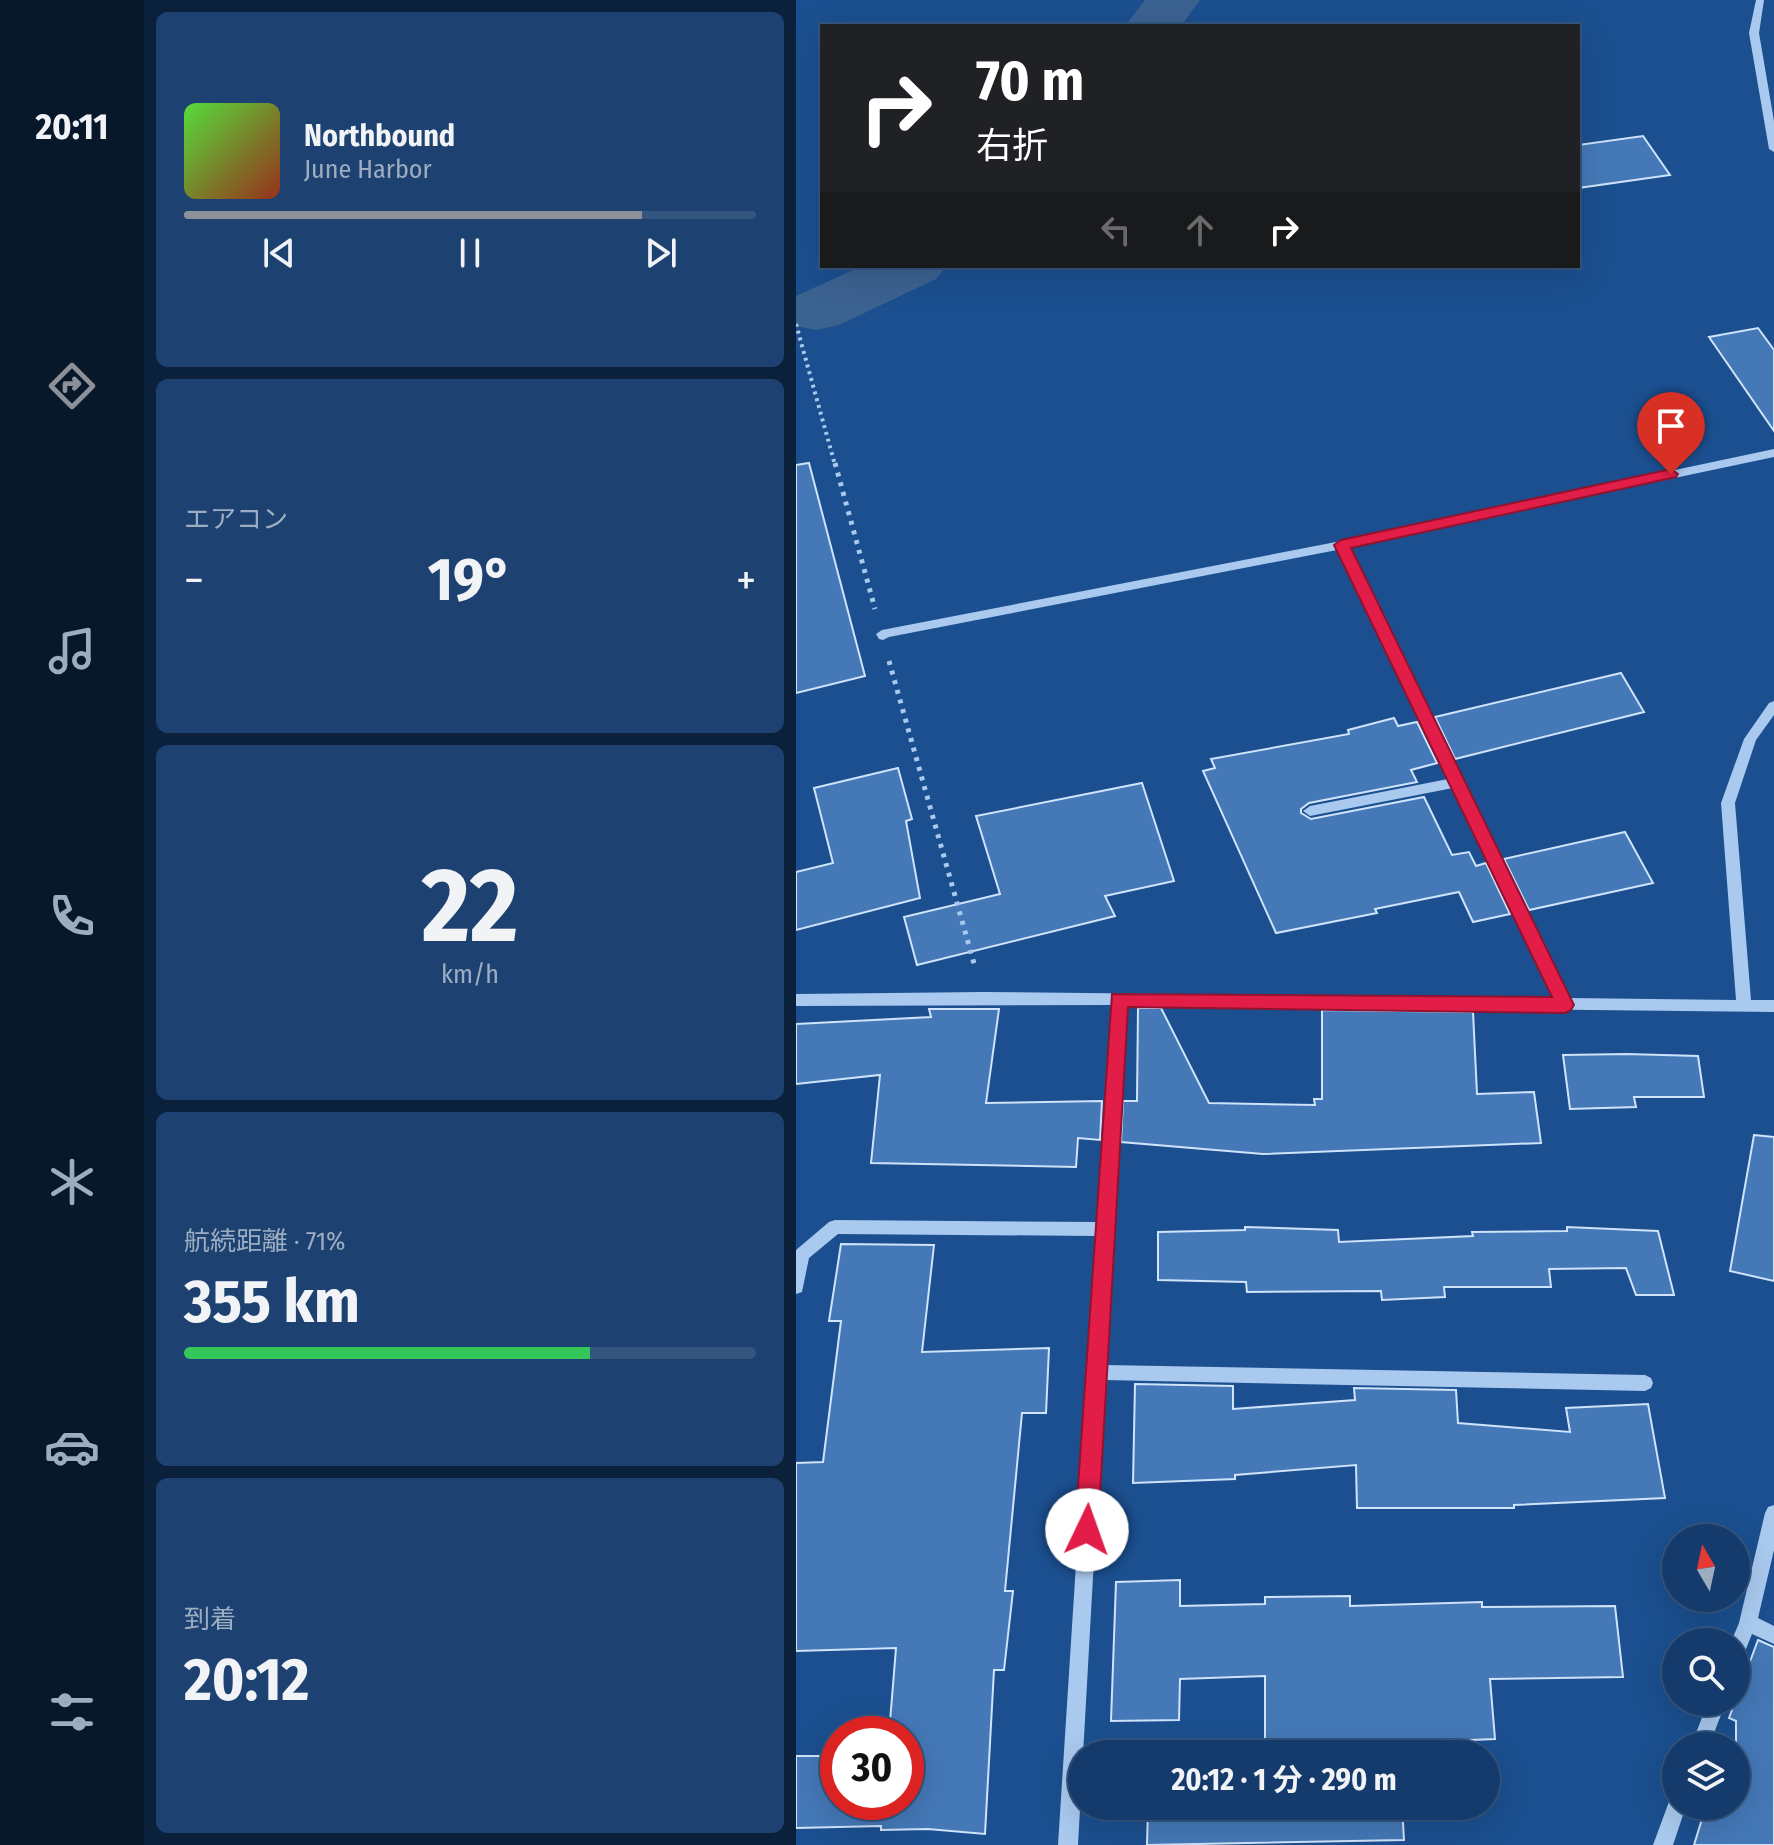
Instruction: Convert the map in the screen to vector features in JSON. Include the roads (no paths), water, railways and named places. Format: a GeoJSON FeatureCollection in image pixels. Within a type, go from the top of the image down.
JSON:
{"type":"FeatureCollection","features":[{"type":"Feature","properties":{"kind":"street"},"geometry":{"type":"LineString","coordinates":[[1760,0],[1754,33],[1774,149]]}},
{"type":"Feature","properties":{"kind":"street"},"geometry":{"type":"LineString","coordinates":[[883,636],[1341,545],[1774,453]]}},
{"type":"Feature","properties":{"kind":"street"},"geometry":{"type":"LineString","coordinates":[[1341,545],[1565,1005]]}},
{"type":"Feature","properties":{"kind":"street"},"geometry":{"type":"LineString","coordinates":[[1744,1006],[1728,803],[1750,739],[1774,706]]}},
{"type":"Feature","properties":{"kind":"street"},"geometry":{"type":"LineString","coordinates":[[1310,811],[1457,782]]}},
{"type":"Feature","properties":{"kind":"street"},"geometry":{"type":"LineString","coordinates":[[796,1000],[1119,999],[1774,1006]]}},
{"type":"Feature","properties":{"kind":"street"},"geometry":{"type":"LineString","coordinates":[[1068,1845],[1119,999]]}},
{"type":"Feature","properties":{"kind":"street"},"geometry":{"type":"LineString","coordinates":[[796,1287],[802,1254],[835,1227],[1105,1229]]}},
{"type":"Feature","properties":{"kind":"street"},"geometry":{"type":"LineString","coordinates":[[1096,1372],[1645,1383]]}},
{"type":"Feature","properties":{"kind":"street"},"geometry":{"type":"LineString","coordinates":[[1746,1628],[1774,1513]]}},
{"type":"Feature","properties":{"kind":"street"},"geometry":{"type":"LineString","coordinates":[[1748,1623],[1774,1635]]}},
{"type":"Feature","properties":{"kind":"street"},"geometry":{"type":"LineString","coordinates":[[1663,1845],[1672,1820]]}},
{"type":"Feature","properties":{"kind":"waterway"},"geometry":{"type":"LineString","coordinates":[[1155,24],[1173,0]]}},
{"type":"Feature","properties":{"kind":"waterway"},"geometry":{"type":"LineString","coordinates":[[816,311],[910,268]]}}]}
